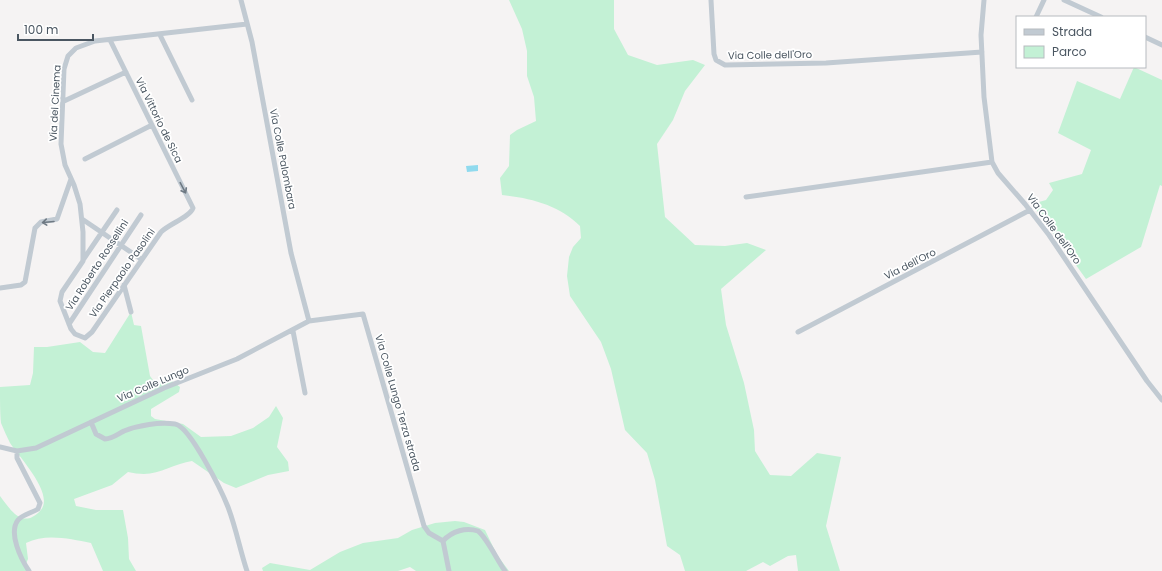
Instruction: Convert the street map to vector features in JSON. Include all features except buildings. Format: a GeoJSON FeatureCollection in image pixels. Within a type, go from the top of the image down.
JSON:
{"type":"FeatureCollection","features":[{"type":"Feature","properties":{"kind":"street","name":"Via Colle Palombara"},"geometry":{"type":"LineString","coordinates":[[241,0],[247,24],[291,253],[309,321]]}},
{"type":"Feature","properties":{"kind":"street","name":"Via Colle dell'Oro"},"geometry":{"type":"LineString","coordinates":[[711,0],[714,54],[716,60],[725,65],[826,63],[982,52]]}},
{"type":"Feature","properties":{"kind":"street","name":"Via Colle dell'Oro"},"geometry":{"type":"LineString","coordinates":[[984,0],[982,52],[984,97],[992,162],[998,173],[1030,210],[1162,400]]}},
{"type":"Feature","properties":{"kind":"street"},"geometry":{"type":"LineString","coordinates":[[1036,16],[1044,0]]}},
{"type":"Feature","properties":{"kind":"street"},"geometry":{"type":"LineString","coordinates":[[1064,0],[1099,16]]}},
{"type":"Feature","properties":{"kind":"street","name":"Via del Cinema"},"geometry":{"type":"LineString","coordinates":[[83,261],[82,219],[79,198],[64,165],[62,153],[62,102],[65,65],[69,54],[81,45],[110,40],[247,24]]}},
{"type":"Feature","properties":{"kind":"street"},"geometry":{"type":"LineString","coordinates":[[160,34],[192,100]]}},
{"type":"Feature","properties":{"kind":"street"},"geometry":{"type":"LineString","coordinates":[[1146,37],[1162,45]]}},
{"type":"Feature","properties":{"kind":"street","name":"Via Vittorio de Sica"},"geometry":{"type":"LineString","coordinates":[[110,40],[193,209]]}},
{"type":"Feature","properties":{"kind":"street"},"geometry":{"type":"LineString","coordinates":[[62,102],[126,72]]}},
{"type":"Feature","properties":{"kind":"street"},"geometry":{"type":"LineString","coordinates":[[85,159],[152,125]]}},
{"type":"Feature","properties":{"kind":"street"},"geometry":{"type":"LineString","coordinates":[[746,197],[992,162]]}},
{"type":"Feature","properties":{"kind":"street"},"geometry":{"type":"LineString","coordinates":[[0,288],[20,285],[25,282],[35,228],[40,223],[57,219],[71,179]]}},
{"type":"Feature","properties":{"kind":"street","name":"Via Pierpaolo Pasolini"},"geometry":{"type":"LineString","coordinates":[[69,324],[77,335],[82,338],[88,336],[141,259],[165,228],[190,213],[193,209]]}},
{"type":"Feature","properties":{"kind":"street"},"geometry":{"type":"LineString","coordinates":[[69,324],[60,297],[118,210]]}},
{"type":"Feature","properties":{"kind":"street","name":"Via dell'Oro"},"geometry":{"type":"LineString","coordinates":[[798,332],[1030,210]]}},
{"type":"Feature","properties":{"kind":"street","name":"Via Roberto Rossellini"},"geometry":{"type":"LineString","coordinates":[[69,324],[141,215]]}},
{"type":"Feature","properties":{"kind":"street"},"geometry":{"type":"LineString","coordinates":[[82,219],[141,259]]}},
{"type":"Feature","properties":{"kind":"street"},"geometry":{"type":"LineString","coordinates":[[124,285],[131,312]]}},
{"type":"Feature","properties":{"kind":"street","name":"Via Colle Lungo Terza strada"},"geometry":{"type":"LineString","coordinates":[[309,321],[363,314],[424,526],[429,533],[443,541]]}},
{"type":"Feature","properties":{"kind":"street","name":"Via Colle Lungo"},"geometry":{"type":"LineString","coordinates":[[0,447],[17,451],[36,448],[164,388],[237,359],[293,331],[309,321]]}},
{"type":"Feature","properties":{"kind":"street"},"geometry":{"type":"LineString","coordinates":[[293,331],[305,393]]}},
{"type":"Feature","properties":{"kind":"street"},"geometry":{"type":"LineString","coordinates":[[91,422],[96,434],[105,440],[130,429],[154,424],[175,424],[183,427],[194,442],[222,494],[235,527],[247,571]]}},
{"type":"Feature","properties":{"kind":"street"},"geometry":{"type":"LineString","coordinates":[[17,451],[18,459],[40,503],[38,509],[19,519],[15,528],[17,546],[29,571]]}},
{"type":"Feature","properties":{"kind":"street"},"geometry":{"type":"LineString","coordinates":[[449,571],[443,541],[450,534],[464,530],[478,531],[486,538],[493,553],[505,571]]}},
{"type":"Feature","properties":{"kind":"green space"},"geometry":{"type":"Polygon","coordinates":[[[509,0],[614,0],[614,29],[628,55],[657,65],[693,60],[705,65],[685,91],[673,120],[657,144],[665,217],[695,245],[725,246],[747,243],[766,250],[721,289],[726,325],[744,383],[754,430],[755,451],[770,475],[791,476],[817,453],[841,457],[826,526],[840,571],[798,571],[796,555],[788,556],[770,566],[763,562],[746,571],[685,571],[680,555],[667,546],[655,480],[647,453],[625,430],[611,369],[601,342],[570,296],[567,276],[569,257],[573,247],[581,238],[580,226],[563,213],[544,204],[523,198],[502,195],[500,178],[509,166],[510,135],[536,121],[534,97],[527,76],[527,51],[522,29],[509,0]]]}},
{"type":"Feature","properties":{"kind":"green space"},"geometry":{"type":"Polygon","coordinates":[[[1134,68],[1162,80],[1162,186],[1160,185],[1141,247],[1086,279],[1032,204],[1046,200],[1053,190],[1049,183],[1082,174],[1091,150],[1058,133],[1077,81],[1120,99],[1134,68]]]}},
{"type":"Feature","properties":{"kind":"green space"},"geometry":{"type":"Polygon","coordinates":[[[131,312],[134,325],[141,326],[150,376],[156,384],[172,381],[180,387],[179,392],[151,409],[151,416],[155,419],[183,424],[201,437],[231,436],[253,428],[269,417],[276,406],[283,418],[277,447],[288,462],[289,471],[268,475],[236,488],[224,483],[192,461],[150,474],[128,472],[112,485],[74,499],[76,506],[96,510],[123,510],[128,538],[129,559],[136,571],[103,571],[91,543],[58,538],[42,538],[26,543],[28,559],[25,566],[29,571],[0,571],[0,496],[17,516],[22,518],[34,516],[40,511],[44,504],[40,486],[28,466],[10,443],[1,423],[0,387],[30,385],[33,373],[34,347],[47,347],[80,342],[93,352],[105,353],[131,312]]]}},
{"type":"Feature","properties":{"kind":"green space"},"geometry":{"type":"Polygon","coordinates":[[[455,521],[464,522],[485,530],[497,555],[509,571],[416,571],[410,567],[398,571],[263,571],[262,568],[270,563],[310,570],[340,552],[363,543],[398,538],[412,530],[435,523],[455,521]]]}},
{"type":"Feature","properties":{"kind":"water"},"geometry":{"type":"Polygon","coordinates":[[[478,165],[478,171],[467,172],[466,166],[478,165]]]}}]}
